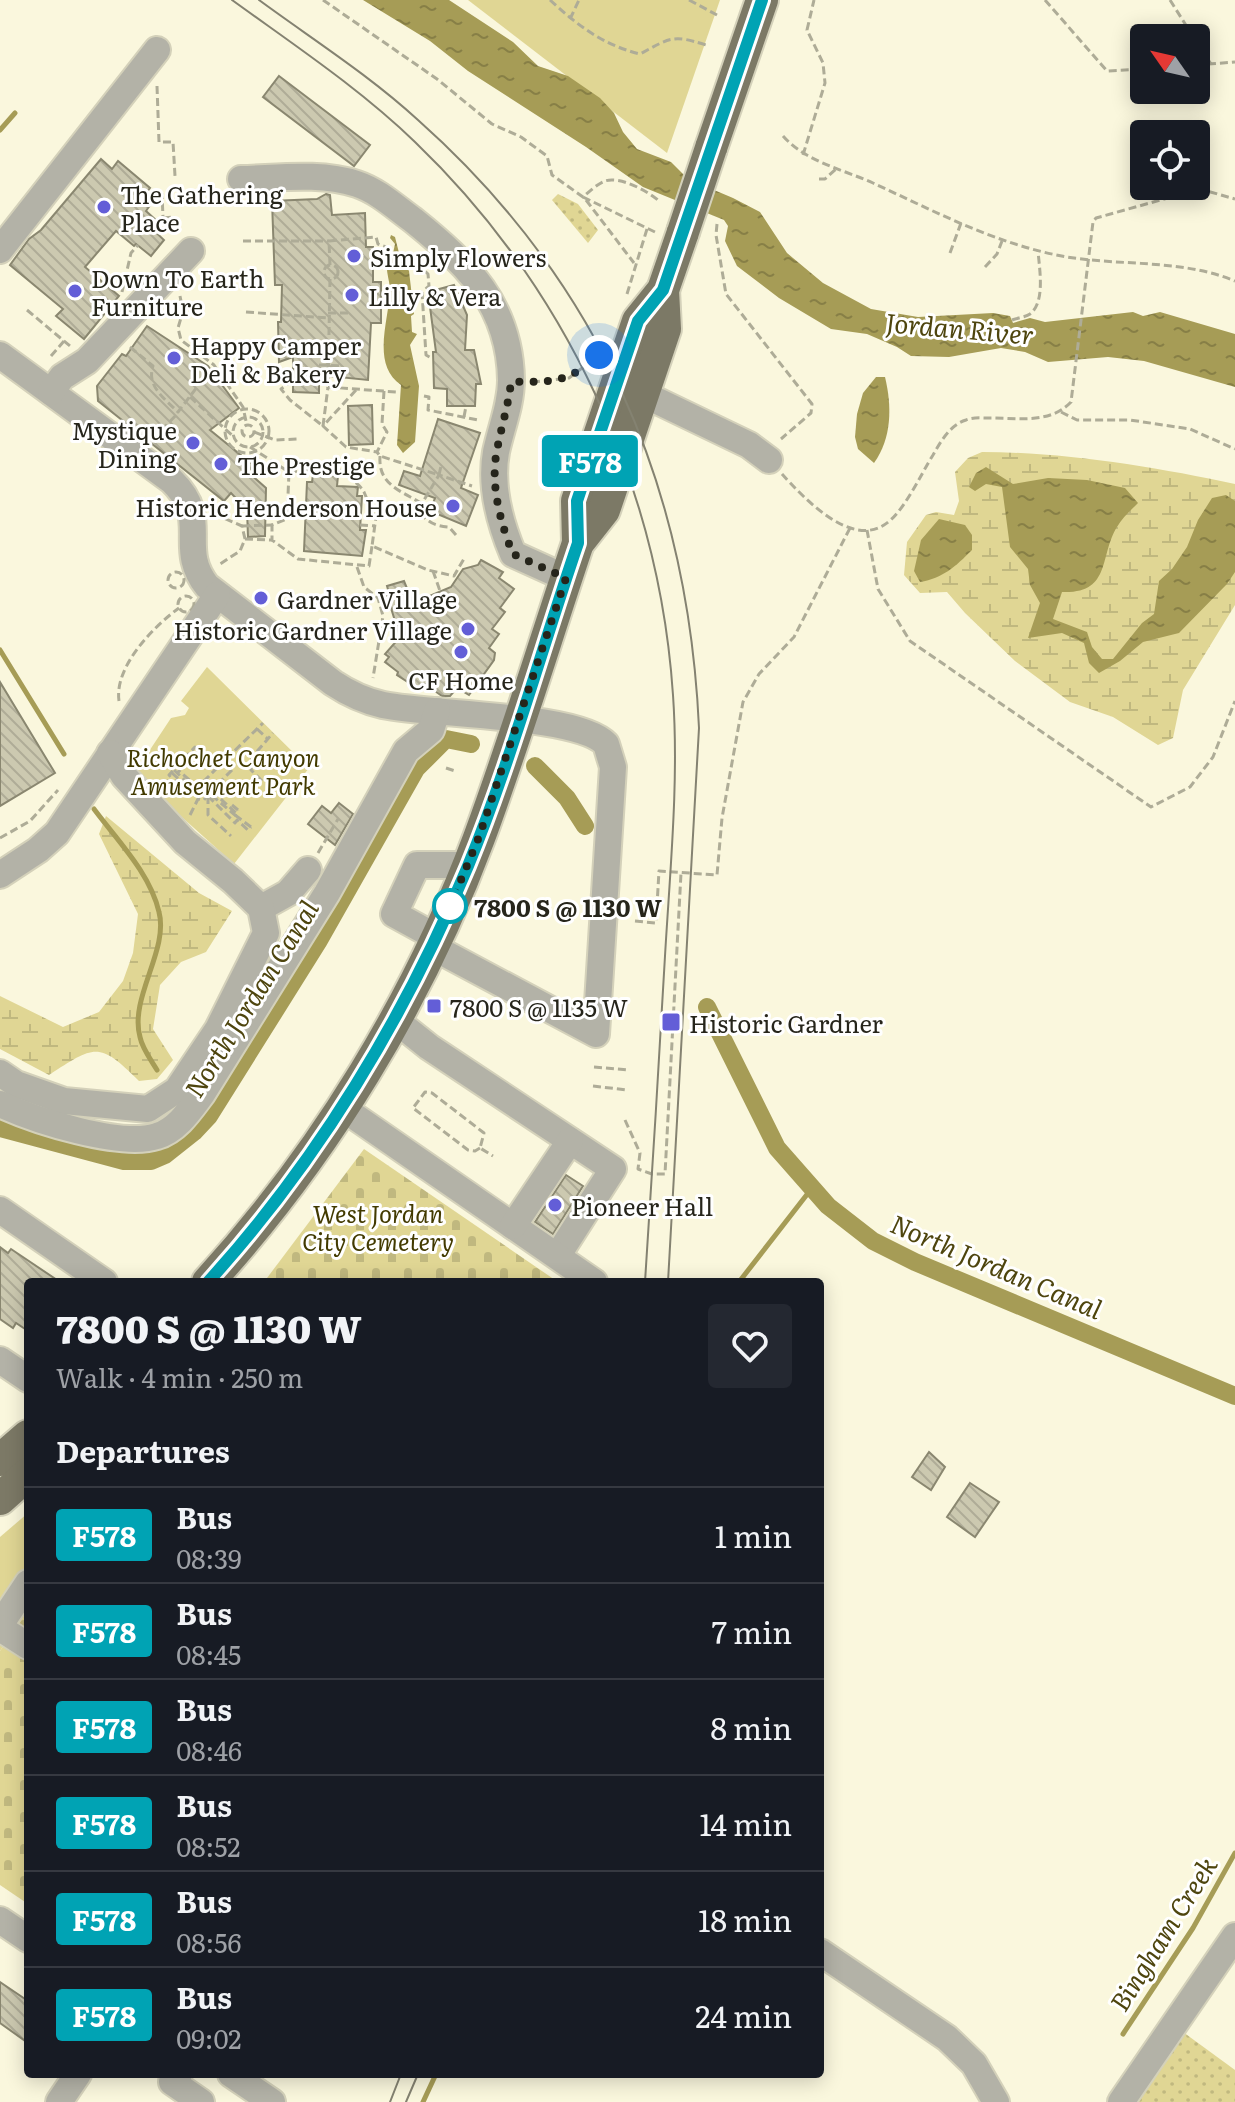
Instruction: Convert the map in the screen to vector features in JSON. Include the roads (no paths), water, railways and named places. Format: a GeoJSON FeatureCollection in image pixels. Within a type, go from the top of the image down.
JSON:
{"type":"FeatureCollection","features":[{"type":"Feature","properties":{"kind":"main road"},"geometry":{"type":"LineString","coordinates":[[578,543],[577,501],[587,471],[638,321],[663,290],[762,0]]}},
{"type":"Feature","properties":{"kind":"main road"},"geometry":{"type":"LineString","coordinates":[[211,1278],[276,1199],[341,1107],[394,1019],[434,942],[468,865],[578,543],[604,510],[665,329],[663,290]]}},
{"type":"Feature","properties":{"kind":"main road"},"geometry":{"type":"LineString","coordinates":[[0,1460],[24,1439]]}},
{"type":"Feature","properties":{"kind":"main road"},"geometry":{"type":"LineString","coordinates":[[0,1499],[24,1478]]}},
{"type":"Feature","properties":{"kind":"street"},"geometry":{"type":"LineString","coordinates":[[0,250],[157,50]]}},
{"type":"Feature","properties":{"kind":"street"},"geometry":{"type":"LineString","coordinates":[[241,179],[326,178],[358,184],[381,195],[449,250],[473,275],[503,327],[511,382],[494,468],[506,537],[513,554],[566,578]]}},
{"type":"Feature","properties":{"kind":"street"},"geometry":{"type":"LineString","coordinates":[[51,392],[62,377],[87,361],[191,251]]}},
{"type":"Feature","properties":{"kind":"street"},"geometry":{"type":"LineString","coordinates":[[0,355],[180,489],[193,513],[195,569],[207,586],[343,690],[381,704],[519,720],[587,731],[601,738],[611,755],[608,876],[596,1034],[434,942],[394,914],[417,865],[468,865]]}},
{"type":"Feature","properties":{"kind":"street"},"geometry":{"type":"LineString","coordinates":[[643,394],[749,445],[769,460]]}},
{"type":"Feature","properties":{"kind":"street"},"geometry":{"type":"LineString","coordinates":[[0,875],[38,850],[57,833],[217,595]]}},
{"type":"Feature","properties":{"kind":"street"},"geometry":{"type":"LineString","coordinates":[[0,1104],[46,1121],[114,1138],[158,1136],[178,1124],[202,1094],[327,893],[406,751],[431,730],[437,711]]}},
{"type":"Feature","properties":{"kind":"street"},"geometry":{"type":"LineString","coordinates":[[0,1073],[16,1084],[64,1101],[148,1109],[177,1090],[218,1029],[266,933],[261,908],[176,833],[124,776],[110,753]]}},
{"type":"Feature","properties":{"kind":"street"},"geometry":{"type":"LineString","coordinates":[[261,908],[288,893],[308,870]]}},
{"type":"Feature","properties":{"kind":"street"},"geometry":{"type":"LineString","coordinates":[[394,1019],[429,1047],[613,1169],[558,1255]]}},
{"type":"Feature","properties":{"kind":"street"},"geometry":{"type":"LineString","coordinates":[[341,1107],[589,1278]]}},
{"type":"Feature","properties":{"kind":"street"},"geometry":{"type":"LineString","coordinates":[[513,1226],[570,1141]]}},
{"type":"Feature","properties":{"kind":"street"},"geometry":{"type":"LineString","coordinates":[[0,1210],[98,1278]]}},
{"type":"Feature","properties":{"kind":"street"},"geometry":{"type":"LineString","coordinates":[[0,1360],[24,1376]]}},
{"type":"Feature","properties":{"kind":"street"},"geometry":{"type":"LineString","coordinates":[[24,1589],[0,1626],[24,1643]]}},
{"type":"Feature","properties":{"kind":"street"},"geometry":{"type":"LineString","coordinates":[[0,1920],[24,1936]]}},
{"type":"Feature","properties":{"kind":"street"},"geometry":{"type":"LineString","coordinates":[[1121,2102],[1235,1936]]}},
{"type":"Feature","properties":{"kind":"street"},"geometry":{"type":"LineString","coordinates":[[824,1955],[947,2038],[974,2064],[996,2102]]}},
{"type":"Feature","properties":{"kind":"street"},"geometry":{"type":"LineString","coordinates":[[59,2102],[75,2078]]}},
{"type":"Feature","properties":{"kind":"street"},"geometry":{"type":"LineString","coordinates":[[176,2078],[172,2082],[201,2102]]}},
{"type":"Feature","properties":{"kind":"street"},"geometry":{"type":"LineString","coordinates":[[237,2078],[272,2102]]}},
{"type":"Feature","properties":{"kind":"water","name":"Jordan River"},"geometry":{"type":"Polygon","coordinates":[[[363,0],[449,0],[513,42],[538,66],[568,76],[600,98],[614,113],[623,132],[637,149],[671,162],[688,179],[760,212],[787,253],[823,283],[871,309],[918,317],[993,313],[1010,316],[1013,323],[1030,318],[1045,322],[1133,312],[1143,316],[1160,312],[1235,334],[1235,387],[1144,361],[1108,357],[1048,362],[1025,352],[1001,348],[949,357],[911,356],[867,334],[831,329],[779,298],[737,266],[725,241],[728,226],[724,220],[643,187],[468,71],[430,41],[363,0]]]}},
{"type":"Feature","properties":{"kind":"water"},"geometry":{"type":"Polygon","coordinates":[[[391,235],[395,237],[400,257],[409,271],[414,314],[411,316],[412,332],[417,334],[410,345],[419,386],[415,442],[403,453],[397,445],[401,385],[386,365],[384,353],[390,288],[387,262],[391,263],[395,244],[391,235]]]}},
{"type":"Feature","properties":{"kind":"water"},"geometry":{"type":"Polygon","coordinates":[[[876,377],[885,377],[889,410],[884,443],[874,463],[858,449],[855,437],[863,393],[876,377]]]}},
{"type":"Feature","properties":{"kind":"water"},"geometry":{"type":"Polygon","coordinates":[[[986,467],[1013,484],[1048,478],[1087,480],[1125,488],[1138,503],[1117,527],[1097,580],[1078,591],[1062,592],[1053,619],[1087,632],[1092,647],[1102,659],[1113,659],[1142,623],[1154,614],[1159,581],[1172,569],[1187,547],[1198,520],[1212,498],[1226,495],[1235,501],[1235,572],[1179,633],[1143,642],[1099,673],[1089,663],[1084,643],[1062,633],[1028,638],[1040,603],[1030,585],[1028,569],[1010,547],[1002,487],[986,484],[975,491],[969,487],[976,473],[986,467]]]}},
{"type":"Feature","properties":{"kind":"water"},"geometry":{"type":"Polygon","coordinates":[[[939,519],[965,525],[972,535],[972,550],[948,571],[920,582],[914,571],[921,540],[939,519]]]}},
{"type":"Feature","properties":{"kind":"waterway"},"geometry":{"type":"LineString","coordinates":[[0,130],[15,113]]}},
{"type":"Feature","properties":{"kind":"waterway"},"geometry":{"type":"LineString","coordinates":[[0,650],[64,754]]}},
{"type":"Feature","properties":{"kind":"waterway","name":"North Jordan Canal"},"geometry":{"type":"LineString","coordinates":[[0,1128],[124,1161],[151,1161],[165,1155],[194,1132],[209,1116],[318,942],[416,769],[446,739],[471,744]]}},
{"type":"Feature","properties":{"kind":"waterway","name":"North Jordan Canal"},"geometry":{"type":"LineString","coordinates":[[535,766],[567,798],[585,826]]}},
{"type":"Feature","properties":{"kind":"waterway"},"geometry":{"type":"LineString","coordinates":[[94,809],[141,870],[159,912],[159,942],[138,1022],[143,1045],[157,1070]]}},
{"type":"Feature","properties":{"kind":"waterway","name":"North Jordan Canal"},"geometry":{"type":"LineString","coordinates":[[707,1007],[777,1148],[828,1206],[873,1241],[915,1262],[1235,1396]]}},
{"type":"Feature","properties":{"kind":"waterway"},"geometry":{"type":"LineString","coordinates":[[742,1278],[812,1188]]}},
{"type":"Feature","properties":{"kind":"waterway","name":"Bingham Creek"},"geometry":{"type":"LineString","coordinates":[[1123,2034],[1193,1928],[1235,1853]]}},
{"type":"Feature","properties":{"kind":"waterway"},"geometry":{"type":"LineString","coordinates":[[423,2102],[434,2078]]}},
{"type":"Feature","properties":{"kind":"tram line"},"geometry":{"type":"LineString","coordinates":[[232,0],[372,103],[415,142],[469,199],[517,260],[559,326],[595,394],[625,466],[648,541],[664,617],[675,727],[673,826],[645,1278]]}},
{"type":"Feature","properties":{"kind":"tram line"},"geometry":{"type":"LineString","coordinates":[[259,0],[399,104],[482,183],[537,249],[584,320],[623,394],[653,472],[676,554],[691,639],[699,728],[668,1278]]}},
{"type":"Feature","properties":{"kind":"tram line"},"geometry":{"type":"LineString","coordinates":[[390,2102],[399,2078]]}},
{"type":"Feature","properties":{"kind":"tram line"},"geometry":{"type":"LineString","coordinates":[[406,2102],[416,2078]]}},
{"type":"Feature","properties":{"kind":"place","name":"The Gathering Place"},"geometry":{"type":"Point","coordinates":[104,207]}},
{"type":"Feature","properties":{"kind":"place","name":"Simply Flowers"},"geometry":{"type":"Point","coordinates":[354,256]}},
{"type":"Feature","properties":{"kind":"place","name":"Down To Earth Furniture"},"geometry":{"type":"Point","coordinates":[75,291]}},
{"type":"Feature","properties":{"kind":"place","name":"Lilly & Vera"},"geometry":{"type":"Point","coordinates":[352,295]}},
{"type":"Feature","properties":{"kind":"place","name":"Happy Camper Deli & Bakery"},"geometry":{"type":"Point","coordinates":[174,358]}},
{"type":"Feature","properties":{"kind":"place","name":"Mystique Dining"},"geometry":{"type":"Point","coordinates":[193,443]}},
{"type":"Feature","properties":{"kind":"place","name":"The Prestige"},"geometry":{"type":"Point","coordinates":[221,464]}},
{"type":"Feature","properties":{"kind":"place","name":"Historic Henderson House"},"geometry":{"type":"Point","coordinates":[453,506]}},
{"type":"Feature","properties":{"kind":"place","name":"Gardner Village"},"geometry":{"type":"Point","coordinates":[261,598]}},
{"type":"Feature","properties":{"kind":"place","name":"Historic Gardner Village"},"geometry":{"type":"Point","coordinates":[468,629]}},
{"type":"Feature","properties":{"kind":"place","name":"CF Home"},"geometry":{"type":"Point","coordinates":[461,652]}},
{"type":"Feature","properties":{"kind":"place","name":"7800 S @ 1130 W"},"geometry":{"type":"Point","coordinates":[450,906]}},
{"type":"Feature","properties":{"kind":"place","name":"7800 S @ 1135 W"},"geometry":{"type":"Point","coordinates":[434,1006]}},
{"type":"Feature","properties":{"kind":"place","name":"Historic Gardner"},"geometry":{"type":"Point","coordinates":[671,1022]}},
{"type":"Feature","properties":{"kind":"place","name":"Pioneer Hall"},"geometry":{"type":"Point","coordinates":[555,1205]}},
{"type":"Feature","properties":{"kind":"park label","name":"Richochet Canyon Amusement Park"},"geometry":{"type":"Point","coordinates":[223,770]}},
{"type":"Feature","properties":{"kind":"park label","name":"West Jordan City Cemetery"},"geometry":{"type":"Point","coordinates":[378,1226]}}]}
